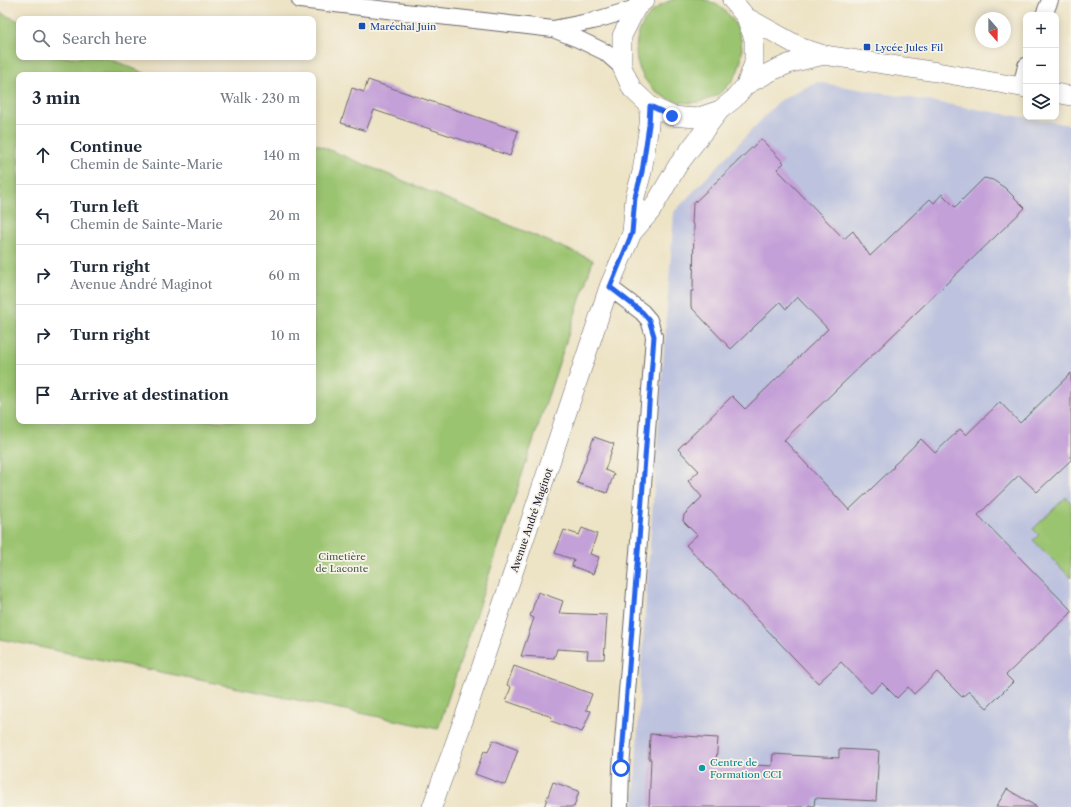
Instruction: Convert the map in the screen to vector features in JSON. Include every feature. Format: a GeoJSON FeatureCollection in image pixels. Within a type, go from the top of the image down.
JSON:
{"type":"FeatureCollection","features":[{"type":"Feature","properties":{"kind":"street"},"geometry":{"type":"LineString","coordinates":[[300,0],[553,29],[605,52],[622,67],[632,89],[650,106],[672,116],[696,118],[720,110],[734,99],[746,85],[754,63],[754,39],[746,17],[732,0]]}},
{"type":"Feature","properties":{"kind":"street"},"geometry":{"type":"LineString","coordinates":[[1045,12],[1050,0]]}},
{"type":"Feature","properties":{"kind":"street"},"geometry":{"type":"LineString","coordinates":[[553,29],[593,21],[641,4]]}},
{"type":"Feature","properties":{"kind":"street"},"geometry":{"type":"LineString","coordinates":[[622,67],[622,36],[641,4]]}},
{"type":"Feature","properties":{"kind":"street"},"geometry":{"type":"LineString","coordinates":[[746,17],[802,48],[824,55],[1023,87]]}},
{"type":"Feature","properties":{"kind":"street"},"geometry":{"type":"LineString","coordinates":[[746,85],[791,63],[824,55]]}},
{"type":"Feature","properties":{"kind":"street"},"geometry":{"type":"LineString","coordinates":[[1059,94],[1071,96]]}},
{"type":"Feature","properties":{"kind":"street","name":"Avenue André Maginot"},"geometry":{"type":"LineString","coordinates":[[432,807],[470,702],[610,287],[632,233],[635,197],[642,172],[649,125],[650,106]]}},
{"type":"Feature","properties":{"kind":"street","name":"Avenue André Maginot"},"geometry":{"type":"LineString","coordinates":[[632,233],[651,211],[678,165],[720,110]]}},
{"type":"Feature","properties":{"kind":"street"},"geometry":{"type":"LineString","coordinates":[[610,287],[642,312],[649,320],[654,336],[621,768],[620,807]]}},
{"type":"Feature","properties":{"kind":"shaded area"},"geometry":{"type":"Polygon","coordinates":[[[817,82],[1023,117],[1023,120],[1041,120],[1071,125],[1071,807],[634,807],[641,668],[674,212],[779,101],[817,82]]]}},
{"type":"Feature","properties":{"kind":"green space"},"geometry":{"type":"Polygon","coordinates":[[[676,-1],[702,-1],[719,6],[727,12],[733,20],[741,40],[741,60],[733,80],[727,88],[719,94],[699,102],[679,102],[659,94],[651,88],[645,80],[637,60],[637,40],[645,20],[651,12],[659,6],[676,-1]]]}},
{"type":"Feature","properties":{"kind":"green space","name":"Cimetière de Laconte"},"geometry":{"type":"Polygon","coordinates":[[[0,13],[16,20],[16,60],[112,60],[142,72],[16,72],[16,424],[316,424],[316,144],[593,260],[438,729],[0,639],[0,13]]]}},
{"type":"Feature","properties":{"kind":"green space"},"geometry":{"type":"Polygon","coordinates":[[[1066,497],[1071,502],[1071,578],[1033,540],[1039,535],[1033,529],[1066,497]]]}},
{"type":"Feature","properties":{"kind":"building"},"geometry":{"type":"Polygon","coordinates":[[[368,80],[518,131],[510,156],[374,110],[366,131],[341,123],[352,88],[364,92],[368,80]]]}},
{"type":"Feature","properties":{"kind":"building"},"geometry":{"type":"Polygon","coordinates":[[[761,139],[784,163],[777,169],[844,239],[853,231],[870,256],[930,199],[934,203],[942,194],[955,207],[984,178],[993,180],[1005,188],[1025,208],[784,440],[849,510],[921,439],[935,453],[960,429],[966,435],[1000,402],[1020,423],[1071,373],[1071,460],[1037,492],[1019,475],[978,515],[1071,610],[1071,613],[1006,675],[1013,682],[987,708],[969,691],[962,697],[937,672],[914,694],[908,687],[897,698],[882,683],[871,693],[841,662],[818,683],[686,545],[697,535],[683,521],[684,515],[702,497],[688,481],[699,471],[678,449],[732,396],[745,409],[828,329],[797,297],[786,309],[780,302],[731,349],[691,307],[691,291],[693,291],[693,204],[761,139]]]}},
{"type":"Feature","properties":{"kind":"building"},"geometry":{"type":"Polygon","coordinates":[[[594,437],[614,444],[605,470],[614,474],[607,493],[577,483],[594,437]]]}},
{"type":"Feature","properties":{"kind":"building"},"geometry":{"type":"Polygon","coordinates":[[[582,528],[597,534],[590,554],[599,557],[593,574],[572,566],[574,560],[555,553],[564,530],[579,535],[582,528]]]}},
{"type":"Feature","properties":{"kind":"building"},"geometry":{"type":"Polygon","coordinates":[[[538,592],[563,601],[559,613],[607,615],[604,659],[587,659],[588,651],[557,649],[554,658],[521,656],[534,618],[530,616],[538,592]]]}},
{"type":"Feature","properties":{"kind":"building"},"geometry":{"type":"Polygon","coordinates":[[[514,666],[592,694],[586,710],[591,711],[582,732],[551,721],[552,717],[506,701],[511,687],[507,685],[514,666]]]}},
{"type":"Feature","properties":{"kind":"building","name":"Centre de Formation CCI"},"geometry":{"type":"Polygon","coordinates":[[[650,734],[718,738],[716,763],[772,766],[773,754],[839,758],[839,749],[879,751],[876,801],[815,798],[814,806],[809,805],[808,807],[649,807],[651,759],[649,759],[650,734]]]}},
{"type":"Feature","properties":{"kind":"building"},"geometry":{"type":"Polygon","coordinates":[[[493,740],[518,750],[505,785],[475,774],[484,751],[488,752],[493,740]]]}},
{"type":"Feature","properties":{"kind":"building"},"geometry":{"type":"Polygon","coordinates":[[[553,782],[579,791],[574,807],[544,807],[553,782]]]}},
{"type":"Feature","properties":{"kind":"building"},"geometry":{"type":"Polygon","coordinates":[[[1007,789],[1037,807],[996,807],[1007,789]]]}},
{"type":"Feature","properties":{"kind":"place","name":"Maréchal Juin"},"geometry":{"type":"Point","coordinates":[362,26]}},
{"type":"Feature","properties":{"kind":"place","name":"Lycée Jules Fil"},"geometry":{"type":"Point","coordinates":[867,47]}},
{"type":"Feature","properties":{"kind":"place","name":"Centre de Formation CCI"},"geometry":{"type":"Point","coordinates":[702,768]}},
{"type":"Feature","properties":{"kind":"route"},"geometry":{"type":"LineString","coordinates":[[621,768],[654,336],[649,320],[642,312],[610,287],[632,233],[635,197],[642,172],[649,125],[650,106],[672,116]]}}]}
